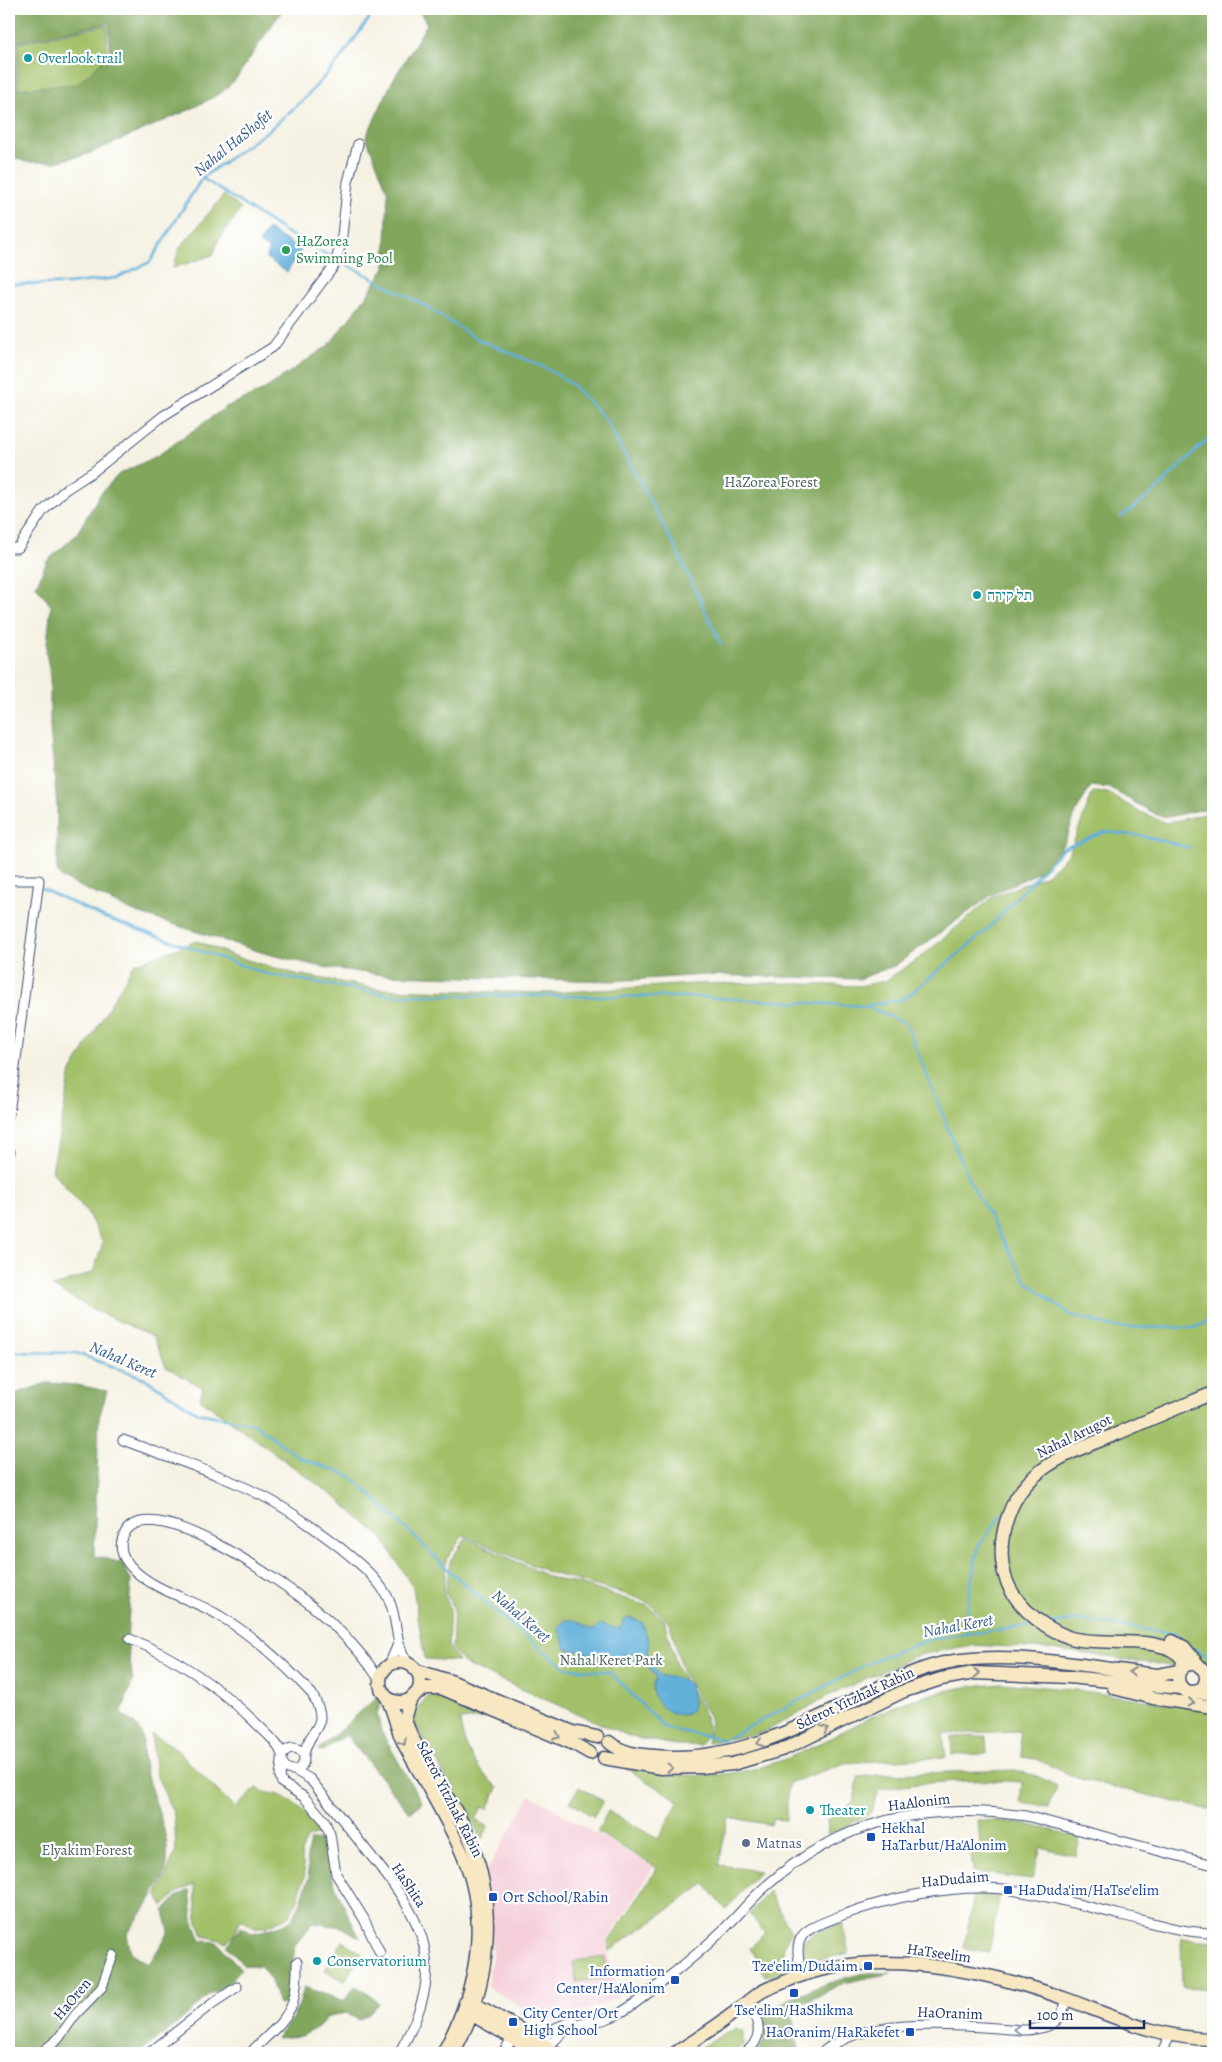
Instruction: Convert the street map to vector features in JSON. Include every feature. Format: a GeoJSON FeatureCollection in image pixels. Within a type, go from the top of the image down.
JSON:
{"type":"FeatureCollection","features":[{"type":"Feature","properties":{"kind":"main road","name":"Nahal Arugot"},"geometry":{"type":"LineString","coordinates":[[1181,1669],[1183,1660],[1178,1653],[1164,1646],[1078,1640],[1039,1621],[1024,1608],[1008,1583],[1003,1566],[1001,1543],[1007,1517],[1019,1493],[1042,1468],[1072,1452],[1213,1393]]}},
{"type":"Feature","properties":{"kind":"main road","name":"Nahal Arugot"},"geometry":{"type":"LineString","coordinates":[[1206,1674],[1184,1647],[1168,1639],[1083,1634],[1052,1622],[1031,1606],[1019,1589],[1010,1566],[1009,1548],[1011,1530],[1018,1509],[1030,1491],[1048,1472],[1072,1460],[1213,1401]]}},
{"type":"Feature","properties":{"kind":"main road","name":"Sderot Yitzhak Rabin"},"geometry":{"type":"LineString","coordinates":[[609,1742],[615,1747],[628,1752],[661,1757],[730,1752],[762,1743],[792,1731],[899,1678],[953,1662],[1011,1659],[1158,1675],[1181,1669]]}},
{"type":"Feature","properties":{"kind":"main road"},"geometry":{"type":"LineString","coordinates":[[398,1662],[413,1667],[573,1732],[604,1738],[609,1742],[611,1750],[604,1758],[597,1759],[574,1744],[456,1692],[433,1687],[427,1688],[414,1696],[398,1702],[386,1696],[380,1681],[388,1666],[398,1662]]}},
{"type":"Feature","properties":{"kind":"main road"},"geometry":{"type":"LineString","coordinates":[[1194,1692],[1202,1688],[1206,1674],[1192,1664],[1181,1669],[1177,1680],[1181,1688],[1194,1692],[1213,1694]]}},
{"type":"Feature","properties":{"kind":"main road"},"geometry":{"type":"LineString","coordinates":[[413,1667],[420,1682],[414,1696]]}},
{"type":"Feature","properties":{"kind":"main road","name":"Sderot Yitzhak Rabin"},"geometry":{"type":"LineString","coordinates":[[604,1758],[661,1768],[702,1768],[733,1764],[784,1749],[904,1691],[940,1679],[992,1673],[1181,1688]]}},
{"type":"Feature","properties":{"kind":"main road"},"geometry":{"type":"LineString","coordinates":[[1058,1677],[1153,1698],[1213,1707]]}},
{"type":"Feature","properties":{"kind":"main road","name":"Sderot Yitzhak Rabin"},"geometry":{"type":"LineString","coordinates":[[386,1696],[401,1738],[462,1853],[472,1883],[478,1944],[471,2008]]}},
{"type":"Feature","properties":{"kind":"main road","name":"Sderot Yitzhak Rabin"},"geometry":{"type":"LineString","coordinates":[[414,1696],[406,1711],[407,1724],[423,1758],[465,1830],[478,1863],[486,1932],[486,1953],[480,1989],[471,2008]]}},
{"type":"Feature","properties":{"kind":"main road"},"geometry":{"type":"LineString","coordinates":[[590,1753],[590,1742],[597,1737]]}},
{"type":"Feature","properties":{"kind":"main road","name":"HaTseelim"},"geometry":{"type":"LineString","coordinates":[[675,2053],[749,2002],[757,1994],[802,1974],[846,1965],[877,1962],[987,1976],[1067,2000],[1132,2025],[1170,2036],[1213,2039]]}},
{"type":"Feature","properties":{"kind":"main road"},"geometry":{"type":"LineString","coordinates":[[480,1989],[485,2001],[499,2017],[544,2051]]}},
{"type":"Feature","properties":{"kind":"main road"},"geometry":{"type":"LineString","coordinates":[[471,2008],[499,2017]]}},
{"type":"Feature","properties":{"kind":"main road"},"geometry":{"type":"LineString","coordinates":[[471,2008],[512,2038],[544,2051]]}},
{"type":"Feature","properties":{"kind":"main road"},"geometry":{"type":"LineString","coordinates":[[443,2053],[471,2008]]}},
{"type":"Feature","properties":{"kind":"main road"},"geometry":{"type":"LineString","coordinates":[[453,2053],[471,2008]]}},
{"type":"Feature","properties":{"kind":"street"},"geometry":{"type":"LineString","coordinates":[[9,548],[18,548],[43,511],[65,490],[94,471],[125,444],[163,416],[273,347],[334,266],[341,244],[348,182],[358,144]]}},
{"type":"Feature","properties":{"kind":"street"},"geometry":{"type":"LineString","coordinates":[[9,880],[39,880],[9,1114]]}},
{"type":"Feature","properties":{"kind":"street"},"geometry":{"type":"LineString","coordinates":[[123,1440],[244,1487],[272,1501],[316,1529],[355,1560],[374,1578],[385,1592],[395,1617],[402,1654],[413,1667]]}},
{"type":"Feature","properties":{"kind":"street"},"geometry":{"type":"LineString","coordinates":[[291,1789],[285,1783],[285,1778],[293,1770],[301,1766],[310,1740],[318,1729],[321,1714],[312,1694],[245,1633],[220,1616],[150,1582],[134,1570],[120,1549],[124,1532],[134,1524],[145,1521],[187,1530],[217,1543],[289,1588],[318,1610],[366,1658],[380,1681]]}},
{"type":"Feature","properties":{"kind":"street"},"geometry":{"type":"LineString","coordinates":[[130,1639],[163,1654],[205,1679],[233,1702],[281,1755],[287,1768],[293,1770]]}},
{"type":"Feature","properties":{"kind":"street"},"geometry":{"type":"LineString","coordinates":[[366,1658],[388,1666],[399,1642]]}},
{"type":"Feature","properties":{"kind":"street"},"geometry":{"type":"LineString","coordinates":[[281,1755],[310,1740]]}},
{"type":"Feature","properties":{"kind":"street"},"geometry":{"type":"LineString","coordinates":[[293,1748],[304,1758]]}},
{"type":"Feature","properties":{"kind":"street"},"geometry":{"type":"LineString","coordinates":[[281,1755],[281,1780],[285,1786],[304,1797],[324,1820],[330,1834],[336,1874],[364,1919],[380,1953]]}},
{"type":"Feature","properties":{"kind":"street","name":"HaShita"},"geometry":{"type":"LineString","coordinates":[[304,1758],[310,1779],[399,1890],[420,1931],[426,1962],[422,2003],[416,2022],[399,2053]]}},
{"type":"Feature","properties":{"kind":"street","name":"HaShita"},"geometry":{"type":"LineString","coordinates":[[293,1770],[310,1779]]}},
{"type":"Feature","properties":{"kind":"street","name":"HaAlonim"},"geometry":{"type":"LineString","coordinates":[[544,2051],[556,2037],[568,2028],[615,2016],[639,2000],[723,1930],[764,1888],[784,1871],[824,1845],[869,1824],[892,1818],[946,1811],[1002,1812],[1026,1816],[1213,1865]]}},
{"type":"Feature","properties":{"kind":"street","name":"HaDudaim"},"geometry":{"type":"LineString","coordinates":[[802,1974],[796,1954],[798,1945],[801,1935],[814,1926],[871,1906],[923,1895],[970,1888],[1012,1890],[1180,1929],[1213,1934]]}},
{"type":"Feature","properties":{"kind":"street","name":"HaOren"},"geometry":{"type":"LineString","coordinates":[[41,2053],[58,2039],[76,2014],[102,1987],[113,1955]]}},
{"type":"Feature","properties":{"kind":"street"},"geometry":{"type":"LineString","coordinates":[[250,2053],[288,2015],[295,2002],[298,1985],[297,1962]]}},
{"type":"Feature","properties":{"kind":"street"},"geometry":{"type":"LineString","coordinates":[[149,2053],[213,2003],[237,1987]]}},
{"type":"Feature","properties":{"kind":"street","name":"HaOranim"},"geometry":{"type":"LineString","coordinates":[[822,2053],[828,2048],[852,2037],[900,2026],[929,2024],[1027,2030],[1043,2028],[1052,2026],[1059,2019],[1067,2000]]}},
{"type":"Feature","properties":{"kind":"street"},"geometry":{"type":"LineString","coordinates":[[745,2053],[756,2044],[759,2034],[755,2015],[749,2002]]}},
{"type":"Feature","properties":{"kind":"street"},"geometry":{"type":"LineString","coordinates":[[1161,2053],[1170,2036]]}},
{"type":"Feature","properties":{"kind":"street"},"geometry":{"type":"LineString","coordinates":[[503,2053],[512,2038]]}},
{"type":"Feature","properties":{"kind":"shaded area"},"geometry":{"type":"Polygon","coordinates":[[[530,1795],[653,1867],[606,1943],[618,1997],[552,2024],[487,1987],[493,1951],[486,1872],[530,1795]]]}},
{"type":"Feature","properties":{"kind":"green space"},"geometry":{"type":"Polygon","coordinates":[[[9,9],[283,9],[235,80],[221,93],[189,110],[88,154],[55,162],[25,162],[9,155],[9,9]],[[109,23],[16,42],[16,89],[78,84],[110,54],[109,23]]]}},
{"type":"Feature","properties":{"kind":"green space","name":"HaZorea Forest"},"geometry":{"type":"Polygon","coordinates":[[[418,9],[1213,9],[1213,807],[1169,817],[1157,815],[1109,788],[1091,786],[1076,812],[1065,842],[1045,869],[993,894],[896,965],[859,979],[706,975],[612,981],[383,975],[322,967],[267,954],[134,912],[62,878],[57,871],[57,806],[50,728],[50,674],[46,652],[51,606],[36,586],[47,561],[76,535],[100,494],[119,474],[157,456],[226,407],[262,391],[329,345],[368,294],[385,267],[388,192],[366,137],[393,80],[427,24],[418,9]]]}},
{"type":"Feature","properties":{"kind":"green space"},"geometry":{"type":"Polygon","coordinates":[[[107,25],[108,102],[18,129],[18,43],[107,25]]]}},
{"type":"Feature","properties":{"kind":"green space"},"geometry":{"type":"Polygon","coordinates":[[[224,195],[241,209],[219,239],[213,255],[173,268],[179,249],[224,195]]]}},
{"type":"Feature","properties":{"kind":"green space"},"geometry":{"type":"Polygon","coordinates":[[[1093,792],[1108,793],[1138,811],[1166,823],[1213,812],[1213,1469],[1207,1508],[1213,1530],[1213,1672],[1051,1649],[972,1645],[918,1655],[826,1697],[765,1732],[707,1743],[711,1722],[702,1703],[683,1673],[670,1624],[650,1604],[635,1597],[548,1572],[463,1535],[446,1560],[444,1594],[450,1608],[448,1646],[458,1661],[425,1659],[413,1588],[383,1539],[339,1500],[200,1399],[203,1388],[166,1367],[153,1336],[96,1311],[53,1287],[93,1272],[103,1243],[87,1212],[52,1171],[71,1072],[134,964],[197,941],[237,957],[296,974],[379,989],[549,993],[694,984],[777,983],[859,986],[885,981],[921,957],[994,896],[1045,876],[1069,854],[1093,792]]]}},
{"type":"Feature","properties":{"kind":"green space","name":"Elyakim Forest"},"geometry":{"type":"Polygon","coordinates":[[[47,1383],[77,1385],[107,1391],[99,1418],[94,1556],[123,1563],[131,1580],[127,1642],[133,1680],[121,1714],[131,1721],[141,1733],[144,1763],[163,1826],[167,1852],[167,1864],[161,1881],[127,1935],[131,1953],[149,1964],[169,1932],[164,1911],[176,1897],[190,1890],[193,1920],[201,1941],[217,1942],[241,1969],[226,1986],[210,1994],[177,2024],[139,2053],[9,2053],[9,1396],[47,1383]]]}},
{"type":"Feature","properties":{"kind":"green space","name":"Nahal Keret Park"},"geometry":{"type":"Polygon","coordinates":[[[466,1538],[554,1579],[580,1584],[648,1606],[664,1620],[677,1667],[700,1705],[706,1720],[708,1733],[700,1745],[676,1745],[631,1737],[464,1664],[452,1649],[454,1608],[446,1593],[450,1561],[466,1538]]]}},
{"type":"Feature","properties":{"kind":"green space"},"geometry":{"type":"Polygon","coordinates":[[[1002,1683],[1076,1690],[1213,1710],[1213,1811],[1077,1778],[1036,1759],[1022,1757],[1019,1731],[943,1734],[946,1757],[845,1763],[789,1783],[786,1820],[773,1819],[771,1825],[728,1817],[719,1865],[759,1871],[726,1910],[705,1884],[609,1951],[608,1943],[657,1868],[597,1832],[608,1811],[658,1839],[679,1801],[625,1768],[689,1775],[721,1774],[753,1769],[790,1757],[877,1714],[908,1701],[948,1690],[1002,1683]]]}},
{"type":"Feature","properties":{"kind":"green space"},"geometry":{"type":"Polygon","coordinates":[[[388,1687],[377,1713],[381,1731],[422,1803],[410,1813],[346,1735],[323,1751],[318,1750],[388,1687]]]}},
{"type":"Feature","properties":{"kind":"green space"},"geometry":{"type":"Polygon","coordinates":[[[436,1696],[486,1718],[460,1720],[464,1740],[472,1758],[498,1788],[488,1809],[482,1807],[476,1819],[488,1827],[482,1839],[415,1724],[418,1709],[422,1703],[427,1697],[436,1696]]]}},
{"type":"Feature","properties":{"kind":"green space"},"geometry":{"type":"Polygon","coordinates":[[[151,1734],[173,1746],[235,1808],[257,1788],[264,1792],[282,1796],[296,1804],[313,1822],[319,1834],[307,1838],[301,1853],[305,1875],[297,1902],[289,1916],[266,1927],[252,1927],[241,1919],[234,1935],[225,1943],[221,1940],[203,1936],[197,1919],[194,1884],[175,1894],[163,1907],[157,1896],[176,1850],[174,1815],[156,1774],[151,1734]]]}},
{"type":"Feature","properties":{"kind":"green space"},"geometry":{"type":"Polygon","coordinates":[[[986,1736],[987,1754],[952,1755],[951,1737],[986,1736]]]}},
{"type":"Feature","properties":{"kind":"green space"},"geometry":{"type":"Polygon","coordinates":[[[1015,1770],[1037,1776],[1057,1786],[1048,1807],[1020,1803],[1022,1782],[968,1781],[914,1785],[879,1790],[873,1810],[866,1816],[828,1835],[827,1820],[854,1802],[858,1777],[887,1774],[1015,1770]]]}},
{"type":"Feature","properties":{"kind":"green space"},"geometry":{"type":"Polygon","coordinates":[[[579,1787],[603,1801],[594,1817],[570,1802],[579,1787]]]}},
{"type":"Feature","properties":{"kind":"green space"},"geometry":{"type":"Polygon","coordinates":[[[978,1820],[1030,1825],[1080,1838],[1076,1856],[1041,1847],[1032,1879],[973,1872],[970,1847],[980,1845],[978,1820]]]}},
{"type":"Feature","properties":{"kind":"green space"},"geometry":{"type":"Polygon","coordinates":[[[310,1840],[324,1840],[329,1867],[337,1890],[360,1938],[342,1927],[313,1923],[295,1945],[288,2003],[279,2005],[271,1981],[261,1966],[243,1965],[227,1946],[241,1927],[252,1933],[291,1921],[301,1902],[309,1877],[307,1854],[310,1840]]]}},
{"type":"Feature","properties":{"kind":"green space"},"geometry":{"type":"Polygon","coordinates":[[[769,1891],[791,1932],[783,1947],[785,1972],[765,1976],[750,1948],[765,1933],[749,1914],[769,1891]]]}},
{"type":"Feature","properties":{"kind":"green space"},"geometry":{"type":"Polygon","coordinates":[[[1000,1894],[989,1952],[964,1948],[974,1895],[1000,1894]]]}},
{"type":"Feature","properties":{"kind":"green space"},"geometry":{"type":"Polygon","coordinates":[[[842,1923],[849,1953],[822,1959],[805,1959],[803,1941],[815,1932],[842,1923]]]}},
{"type":"Feature","properties":{"kind":"green space"},"geometry":{"type":"Polygon","coordinates":[[[1181,1938],[1213,1941],[1213,1989],[1182,1987],[1181,1938]]]}},
{"type":"Feature","properties":{"kind":"green space"},"geometry":{"type":"Polygon","coordinates":[[[343,1941],[362,1953],[344,1982],[325,1970],[343,1941]]]}},
{"type":"Feature","properties":{"kind":"green space"},"geometry":{"type":"Polygon","coordinates":[[[605,1957],[608,1978],[576,1982],[573,1961],[605,1957]]]}},
{"type":"Feature","properties":{"kind":"green space"},"geometry":{"type":"Polygon","coordinates":[[[892,1973],[843,1983],[791,2010],[800,2053],[756,2053],[764,2042],[762,2016],[771,2009],[795,1996],[823,1985],[861,1974],[892,1973]]]}},
{"type":"Feature","properties":{"kind":"green space"},"geometry":{"type":"Polygon","coordinates":[[[355,1986],[370,1994],[379,2004],[369,2014],[358,2020],[347,2013],[328,2016],[318,2027],[302,2036],[276,2038],[294,2015],[300,2003],[304,1987],[344,2001],[355,1986]]]}},
{"type":"Feature","properties":{"kind":"green space"},"geometry":{"type":"Polygon","coordinates":[[[736,2028],[743,2031],[743,2045],[731,2053],[698,2053],[696,2050],[736,2028]]]}},
{"type":"Feature","properties":{"kind":"water","name":"HaZorea Swimming Pool"},"geometry":{"type":"Polygon","coordinates":[[[268,229],[301,250],[287,272],[266,258],[270,250],[259,243],[268,229]]]}},
{"type":"Feature","properties":{"kind":"water"},"geometry":{"type":"Polygon","coordinates":[[[628,1617],[642,1622],[649,1642],[647,1656],[660,1676],[681,1679],[688,1684],[693,1704],[689,1712],[682,1715],[672,1713],[662,1707],[655,1698],[652,1688],[656,1678],[644,1659],[636,1661],[625,1653],[620,1664],[603,1656],[566,1649],[558,1627],[566,1620],[575,1620],[593,1630],[601,1624],[620,1629],[624,1620],[628,1617]]]}},
{"type":"Feature","properties":{"kind":"waterway","name":"Nahal HaShofet"},"geometry":{"type":"LineString","coordinates":[[9,284],[68,284],[116,278],[150,262],[202,178],[269,130],[303,100],[338,62],[376,9]]}},
{"type":"Feature","properties":{"kind":"waterway"},"geometry":{"type":"LineString","coordinates":[[202,178],[292,236],[333,258]]}},
{"type":"Feature","properties":{"kind":"waterway"},"geometry":{"type":"LineString","coordinates":[[338,260],[422,304],[477,339],[544,367],[573,385],[606,420],[674,545],[721,644]]}},
{"type":"Feature","properties":{"kind":"waterway"},"geometry":{"type":"LineString","coordinates":[[1121,517],[1153,493],[1213,434]]}},
{"type":"Feature","properties":{"kind":"waterway"},"geometry":{"type":"LineString","coordinates":[[865,1006],[904,999],[985,932],[1062,849],[1105,832],[1143,836],[1190,848]]}},
{"type":"Feature","properties":{"kind":"waterway"},"geometry":{"type":"LineString","coordinates":[[41,888],[105,918],[267,974],[388,995],[699,997],[865,1006],[906,1023],[968,1178],[1026,1281],[1070,1315],[1113,1327],[1194,1328],[1213,1319]]}},
{"type":"Feature","properties":{"kind":"waterway","name":"Nahal Keret"},"geometry":{"type":"LineString","coordinates":[[9,1352],[76,1353],[144,1378],[198,1413],[255,1424],[300,1458],[351,1476],[452,1573],[515,1628],[566,1668],[610,1672],[665,1728],[724,1740],[877,1659],[934,1638],[1038,1625]]}},
{"type":"Feature","properties":{"kind":"waterway"},"geometry":{"type":"LineString","coordinates":[[966,1634],[969,1591],[979,1545],[1003,1514]]}},
{"type":"Feature","properties":{"kind":"waterway","name":"Nahal Keret"},"geometry":{"type":"LineString","coordinates":[[1051,1624],[1080,1620],[1176,1634],[1182,1640]]}},
{"type":"Feature","properties":{"kind":"waterway","name":"Nahal Keret"},"geometry":{"type":"LineString","coordinates":[[1192,1648],[1213,1658]]}},
{"type":"Feature","properties":{"kind":"place","name":"Overlook trail"},"geometry":{"type":"Point","coordinates":[28,58]}},
{"type":"Feature","properties":{"kind":"place","name":"HaZorea Swimming Pool"},"geometry":{"type":"Point","coordinates":[286,250]}},
{"type":"Feature","properties":{"kind":"place","name":"תל קירה"},"geometry":{"type":"Point","coordinates":[977,595]}},
{"type":"Feature","properties":{"kind":"place","name":"Theater"},"geometry":{"type":"Point","coordinates":[810,1810]}},
{"type":"Feature","properties":{"kind":"place","name":"Hekhal HaTarbut/Ha'Alonim"},"geometry":{"type":"Point","coordinates":[871,1837]}},
{"type":"Feature","properties":{"kind":"place","name":"Matnas"},"geometry":{"type":"Point","coordinates":[746,1843]}},
{"type":"Feature","properties":{"kind":"place","name":"HaDuda'im/HaTse'elim"},"geometry":{"type":"Point","coordinates":[1008,1890]}},
{"type":"Feature","properties":{"kind":"place","name":"Ort School/Rabin"},"geometry":{"type":"Point","coordinates":[493,1897]}},
{"type":"Feature","properties":{"kind":"place","name":"Conservatorium"},"geometry":{"type":"Point","coordinates":[317,1961]}},
{"type":"Feature","properties":{"kind":"place","name":"Tze'elim/Dudaim"},"geometry":{"type":"Point","coordinates":[868,1966]}},
{"type":"Feature","properties":{"kind":"place","name":"Information Center/Ha'Alonim"},"geometry":{"type":"Point","coordinates":[675,1980]}},
{"type":"Feature","properties":{"kind":"place","name":"Tse'elim/HaShikma"},"geometry":{"type":"Point","coordinates":[794,1993]}},
{"type":"Feature","properties":{"kind":"place","name":"City Center/Ort High School"},"geometry":{"type":"Point","coordinates":[513,2022]}},
{"type":"Feature","properties":{"kind":"place","name":"HaOranim/HaRakefet"},"geometry":{"type":"Point","coordinates":[910,2032]}}]}
